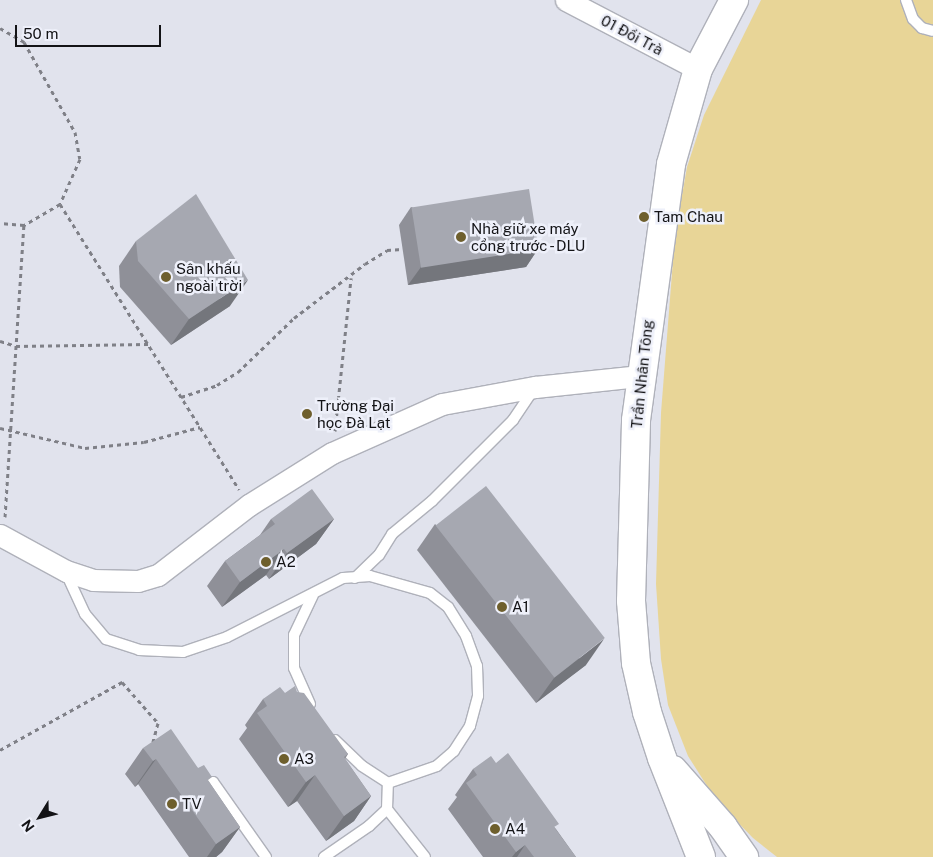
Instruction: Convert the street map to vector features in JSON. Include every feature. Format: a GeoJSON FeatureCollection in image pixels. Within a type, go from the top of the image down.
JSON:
{"type":"FeatureCollection","features":[{"type":"Feature","properties":{"kind":"main road","name":"Trần Nhân Tông"},"geometry":{"type":"LineString","coordinates":[[700,857],[662,758],[647,712],[636,663],[631,601],[640,376],[671,164],[698,69],[734,0]]}},
{"type":"Feature","properties":{"kind":"main road","name":"Trần Nhân Tông"},"geometry":{"type":"LineString","coordinates":[[662,758],[723,827],[744,857]]}},
{"type":"Feature","properties":{"kind":"street","name":"01 Đồi Trà"},"geometry":{"type":"LineString","coordinates":[[566,0],[698,69]]}},
{"type":"Feature","properties":{"kind":"street"},"geometry":{"type":"LineString","coordinates":[[2,536],[66,571],[117,583],[158,575],[249,505],[332,453],[442,404],[535,387],[640,376]]}},
{"type":"Feature","properties":{"kind":"lane"},"geometry":{"type":"LineString","coordinates":[[906,0],[913,19],[922,28],[933,31]]}},
{"type":"Feature","properties":{"kind":"lane"},"geometry":{"type":"LineString","coordinates":[[355,578],[379,555],[392,534],[432,501],[513,420],[535,387]]}},
{"type":"Feature","properties":{"kind":"lane"},"geometry":{"type":"LineString","coordinates":[[66,571],[85,614],[106,639],[139,650],[183,652],[227,638],[344,578],[370,576],[430,593],[448,607],[466,636],[477,666],[478,696],[470,726],[454,751],[437,766],[388,783]]}},
{"type":"Feature","properties":{"kind":"lane"},"geometry":{"type":"LineString","coordinates":[[313,595],[294,635],[294,668],[300,695],[316,712]]}},
{"type":"Feature","properties":{"kind":"lane"},"geometry":{"type":"LineString","coordinates":[[326,728],[362,766],[388,783]]}},
{"type":"Feature","properties":{"kind":"lane"},"geometry":{"type":"LineString","coordinates":[[202,789],[213,782],[266,857]]}},
{"type":"Feature","properties":{"kind":"lane"},"geometry":{"type":"LineString","coordinates":[[388,783],[387,809],[425,857]]}},
{"type":"Feature","properties":{"kind":"lane"},"geometry":{"type":"LineString","coordinates":[[324,857],[369,826],[387,809]]}},
{"type":"Feature","properties":{"kind":"path"},"geometry":{"type":"LineString","coordinates":[[0,28],[24,42],[75,132],[80,159],[60,204],[24,225],[0,223]]}},
{"type":"Feature","properties":{"kind":"path"},"geometry":{"type":"LineString","coordinates":[[60,204],[249,505]]}},
{"type":"Feature","properties":{"kind":"path"},"geometry":{"type":"LineString","coordinates":[[2,536],[24,225]]}},
{"type":"Feature","properties":{"kind":"path"},"geometry":{"type":"LineString","coordinates":[[182,397],[217,384],[238,372],[294,318],[387,250],[402,250]]}},
{"type":"Feature","properties":{"kind":"path"},"geometry":{"type":"LineString","coordinates":[[332,453],[351,278]]}},
{"type":"Feature","properties":{"kind":"path"},"geometry":{"type":"LineString","coordinates":[[0,341],[16,346],[148,344]]}},
{"type":"Feature","properties":{"kind":"path"},"geometry":{"type":"LineString","coordinates":[[0,428],[10,432],[85,448],[144,442],[200,426]]}},
{"type":"Feature","properties":{"kind":"path"},"geometry":{"type":"LineString","coordinates":[[0,750],[122,682],[158,723],[151,747],[157,755]]}},
{"type":"Feature","properties":{"kind":"shaded area"},"geometry":{"type":"Polygon","coordinates":[[[761,0],[933,0],[933,857],[777,857],[753,838],[716,800],[688,756],[668,705],[661,659],[656,584],[661,413],[675,235],[687,167],[704,115],[761,0]]]}},
{"type":"Feature","properties":{"kind":"building","name":"Nhà giữ xe máy cổng trước - DLU"},"geometry":{"type":"Polygon","coordinates":[[[529,189],[539,249],[421,268],[411,208],[529,189]]]}},
{"type":"Feature","properties":{"kind":"building"},"geometry":{"type":"Polygon","coordinates":[[[196,194],[248,280],[189,319],[138,261],[136,241],[196,194]]]}},
{"type":"Feature","properties":{"kind":"building"},"geometry":{"type":"Polygon","coordinates":[[[486,486],[605,638],[554,677],[436,525],[486,486]]]}},
{"type":"Feature","properties":{"kind":"building"},"geometry":{"type":"Polygon","coordinates":[[[312,489],[334,519],[287,553],[284,549],[240,582],[225,561],[275,524],[271,519],[312,489]]]}},
{"type":"Feature","properties":{"kind":"building"},"geometry":{"type":"Polygon","coordinates":[[[295,686],[297,692],[304,693],[348,754],[344,757],[371,796],[344,816],[315,775],[306,782],[257,713],[267,706],[263,699],[280,687],[285,693],[295,686]]]}},
{"type":"Feature","properties":{"kind":"building"},"geometry":{"type":"Polygon","coordinates":[[[171,729],[198,768],[204,765],[212,777],[208,780],[240,827],[216,844],[156,759],[153,761],[143,748],[171,729]]]}},
{"type":"Feature","properties":{"kind":"building"},"geometry":{"type":"Polygon","coordinates":[[[508,753],[559,824],[554,827],[576,857],[534,857],[525,845],[516,852],[466,783],[477,775],[473,769],[491,756],[496,763],[508,753]]]}},
{"type":"Feature","properties":{"kind":"place","name":"Tam Chau"},"geometry":{"type":"Point","coordinates":[644,217]}},
{"type":"Feature","properties":{"kind":"place","name":"Nhà giữ xe máy cổng trước - DLU"},"geometry":{"type":"Point","coordinates":[461,237]}},
{"type":"Feature","properties":{"kind":"place","name":"Sân khấu ngoài trời"},"geometry":{"type":"Point","coordinates":[166,277]}},
{"type":"Feature","properties":{"kind":"place","name":"Trường Đại học Đà Lạt"},"geometry":{"type":"Point","coordinates":[307,414]}},
{"type":"Feature","properties":{"kind":"place","name":"A2"},"geometry":{"type":"Point","coordinates":[266,562]}},
{"type":"Feature","properties":{"kind":"place","name":"A1"},"geometry":{"type":"Point","coordinates":[502,607]}},
{"type":"Feature","properties":{"kind":"place","name":"A3"},"geometry":{"type":"Point","coordinates":[284,759]}},
{"type":"Feature","properties":{"kind":"place","name":"TV"},"geometry":{"type":"Point","coordinates":[172,804]}},
{"type":"Feature","properties":{"kind":"place","name":"A4"},"geometry":{"type":"Point","coordinates":[495,829]}}]}
